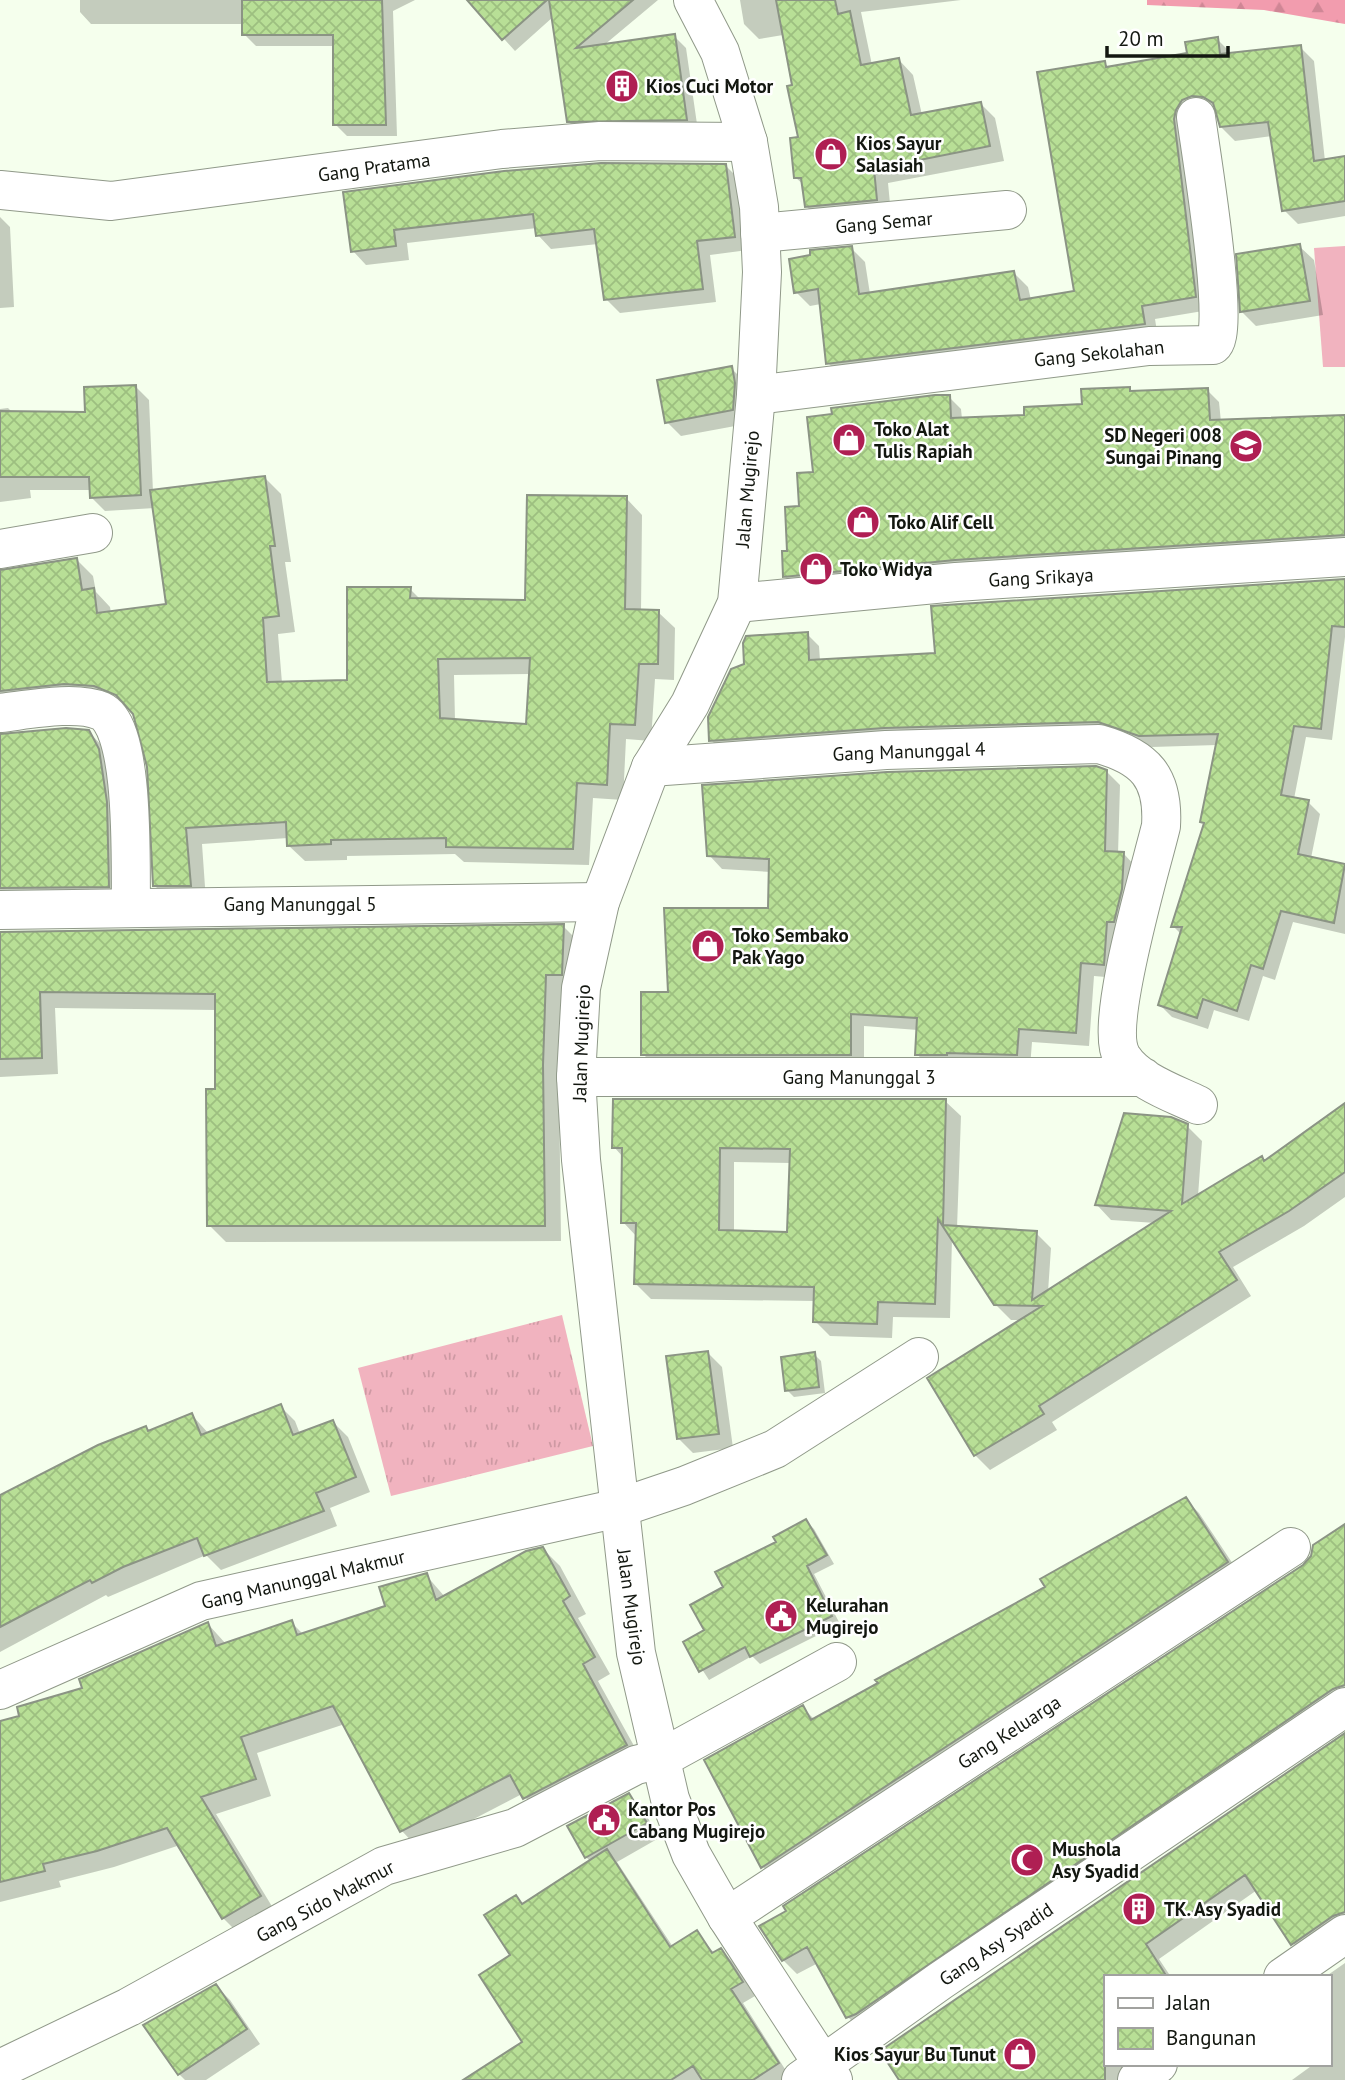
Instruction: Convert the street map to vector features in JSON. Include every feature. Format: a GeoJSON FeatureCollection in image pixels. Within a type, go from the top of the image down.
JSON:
{"type":"FeatureCollection","features":[{"type":"Feature","properties":{"kind":"street","name":"Jalan Mugirejo"},"geometry":{"type":"LineString","coordinates":[[694,0],[720,52],[748,142],[760,207],[756,395],[737,603],[690,704],[651,766],[600,902],[581,988],[576,1077],[581,1160],[636,1654],[660,1759],[670,1799],[691,1854],[819,2075]]}},
{"type":"Feature","properties":{"kind":"street","name":"Gang Sekolahan"},"geometry":{"type":"LineString","coordinates":[[756,395],[1149,346],[1213,345],[1219,338],[1217,289],[1212,223],[1196,117]]}},
{"type":"Feature","properties":{"kind":"street","name":"Gang Pratama"},"geometry":{"type":"LineString","coordinates":[[0,190],[111,201],[502,149],[600,141],[748,142]]}},
{"type":"Feature","properties":{"kind":"street","name":"Gang Semar"},"geometry":{"type":"LineString","coordinates":[[760,233],[1007,210]]}},
{"type":"Feature","properties":{"kind":"street"},"geometry":{"type":"LineString","coordinates":[[0,549],[93,534]]}},
{"type":"Feature","properties":{"kind":"street","name":"Gang Srikaya"},"geometry":{"type":"LineString","coordinates":[[737,603],[956,582],[1345,557]]}},
{"type":"Feature","properties":{"kind":"street"},"geometry":{"type":"LineString","coordinates":[[0,713],[53,707],[91,708],[114,721],[121,738],[127,786],[131,906]]}},
{"type":"Feature","properties":{"kind":"street","name":"Gang Manunggal 4"},"geometry":{"type":"LineString","coordinates":[[651,766],[886,750],[1099,744],[1122,751],[1142,763],[1155,779]]}},
{"type":"Feature","properties":{"kind":"street","name":"Gang Manunggal 3"},"geometry":{"type":"LineString","coordinates":[[1155,779],[1163,801],[1161,826],[1121,992],[1115,1036],[1119,1053],[1127,1064],[1143,1077],[1198,1105]]}},
{"type":"Feature","properties":{"kind":"street","name":"Gang Manunggal 5"},"geometry":{"type":"LineString","coordinates":[[0,910],[131,906],[600,902]]}},
{"type":"Feature","properties":{"kind":"street","name":"Gang Manunggal 3"},"geometry":{"type":"LineString","coordinates":[[576,1077],[1143,1077]]}},
{"type":"Feature","properties":{"kind":"street","name":"Gang Manunggal Makmur"},"geometry":{"type":"LineString","coordinates":[[0,1690],[201,1601],[619,1508],[684,1486],[775,1449],[919,1357]]}},
{"type":"Feature","properties":{"kind":"street","name":"Gang Keluarga"},"geometry":{"type":"LineString","coordinates":[[727,1917],[1291,1547]]}},
{"type":"Feature","properties":{"kind":"street","name":"Gang Sido Makmur"},"geometry":{"type":"LineString","coordinates":[[0,2069],[129,2007],[384,1866],[514,1828],[636,1765],[660,1759],[837,1661]]}},
{"type":"Feature","properties":{"kind":"street","name":"Gang Asy Syadid"},"geometry":{"type":"LineString","coordinates":[[819,2075],[940,1981],[1345,1707]]}},
{"type":"Feature","properties":{"kind":"street"},"geometry":{"type":"LineString","coordinates":[[1286,1975],[1345,1934]]}},
{"type":"Feature","properties":{"kind":"street"},"geometry":{"type":"LineString","coordinates":[[1137,2080],[1155,2066]]}},
{"type":"Feature","properties":{"kind":"green space"},"geometry":{"type":"Polygon","coordinates":[[[1147,0],[1345,0],[1345,24],[1264,10],[1147,5],[1147,0]]]}},
{"type":"Feature","properties":{"kind":"green space"},"geometry":{"type":"Polygon","coordinates":[[[1345,246],[1345,367],[1323,367],[1314,248],[1345,246]]]}},
{"type":"Feature","properties":{"kind":"green space"},"geometry":{"type":"Polygon","coordinates":[[[562,1315],[593,1446],[391,1496],[358,1368],[562,1315]]]}},
{"type":"Feature","properties":{"kind":"building"},"geometry":{"type":"Polygon","coordinates":[[[242,0],[382,0],[386,125],[333,125],[333,35],[242,35],[242,0]]]}},
{"type":"Feature","properties":{"kind":"building"},"geometry":{"type":"Polygon","coordinates":[[[467,0],[547,0],[502,40],[467,0]]]}},
{"type":"Feature","properties":{"kind":"building","name":"Kios Cuci Motor"},"geometry":{"type":"Polygon","coordinates":[[[549,0],[633,0],[576,48],[675,34],[687,120],[567,122],[549,0]]]}},
{"type":"Feature","properties":{"kind":"building"},"geometry":{"type":"Polygon","coordinates":[[[776,0],[835,0],[838,14],[850,11],[861,65],[899,58],[911,115],[981,102],[990,146],[874,169],[877,200],[805,207],[801,178],[794,178],[790,138],[798,137],[787,86],[792,85],[776,0]]]}},
{"type":"Feature","properties":{"kind":"building"},"geometry":{"type":"Polygon","coordinates":[[[1218,37],[1220,54],[1301,45],[1314,161],[1345,156],[1345,201],[1282,211],[1268,122],[1220,127],[1213,103],[1203,97],[1192,96],[1182,100],[1174,119],[1196,297],[1142,306],[1145,324],[826,364],[818,289],[794,293],[789,259],[810,255],[810,250],[852,246],[859,294],[1014,271],[1020,300],[1074,291],[1037,72],[1105,61],[1106,67],[1187,53],[1185,42],[1218,37]]]}},
{"type":"Feature","properties":{"kind":"building"},"geometry":{"type":"Polygon","coordinates":[[[601,163],[726,164],[735,237],[697,241],[703,289],[604,300],[594,229],[536,236],[533,214],[394,230],[396,246],[351,252],[343,192],[504,171],[601,163]]]}},
{"type":"Feature","properties":{"kind":"building"},"geometry":{"type":"Polygon","coordinates":[[[1300,244],[1310,301],[1240,312],[1236,254],[1300,244]]]}},
{"type":"Feature","properties":{"kind":"building"},"geometry":{"type":"Polygon","coordinates":[[[732,366],[735,383],[733,410],[665,423],[657,380],[732,366]]]}},
{"type":"Feature","properties":{"kind":"building"},"geometry":{"type":"Polygon","coordinates":[[[136,385],[141,495],[90,498],[89,477],[0,477],[0,411],[85,412],[84,387],[136,385]]]}},
{"type":"Feature","properties":{"kind":"building"},"geometry":{"type":"Polygon","coordinates":[[[1130,387],[1130,391],[1208,388],[1210,420],[1345,415],[1345,535],[955,560],[783,577],[782,551],[787,551],[785,507],[799,506],[797,473],[813,472],[807,417],[832,414],[831,408],[935,395],[950,395],[951,418],[1024,415],[1024,407],[1082,404],[1081,389],[1130,387]]]}},
{"type":"Feature","properties":{"kind":"building"},"geometry":{"type":"Polygon","coordinates":[[[265,476],[275,546],[270,546],[279,616],[263,618],[267,682],[347,680],[347,587],[411,587],[410,598],[525,600],[527,495],[627,496],[625,609],[659,610],[658,664],[639,664],[635,725],[610,724],[607,785],[577,783],[573,849],[446,847],[446,838],[331,840],[331,844],[287,846],[286,822],[186,828],[191,886],[153,886],[147,767],[133,714],[116,695],[94,686],[64,684],[0,691],[0,570],[77,558],[82,590],[94,588],[97,613],[166,604],[150,490],[265,476]],[[530,658],[438,659],[440,718],[526,724],[530,658]]]}},
{"type":"Feature","properties":{"kind":"building"},"geometry":{"type":"Polygon","coordinates":[[[1345,579],[1345,627],[1332,626],[1321,729],[1294,726],[1281,795],[1309,800],[1298,854],[1345,864],[1334,923],[1281,911],[1263,969],[1251,965],[1237,1011],[1203,999],[1197,1018],[1158,1005],[1182,927],[1171,927],[1204,823],[1200,822],[1218,734],[1139,736],[1098,722],[884,728],[709,741],[708,717],[731,669],[744,664],[743,643],[746,636],[808,632],[809,660],[935,653],[931,606],[1345,579]]]}},
{"type":"Feature","properties":{"kind":"building"},"geometry":{"type":"Polygon","coordinates":[[[66,728],[89,730],[99,749],[107,802],[109,887],[0,888],[0,734],[66,728]]]}},
{"type":"Feature","properties":{"kind":"building"},"geometry":{"type":"Polygon","coordinates":[[[1096,766],[1107,770],[1105,851],[1124,852],[1122,889],[1114,922],[1107,922],[1104,965],[1081,963],[1076,1033],[1019,1029],[1017,1055],[915,1055],[917,1018],[851,1014],[851,1055],[641,1055],[641,992],[668,992],[664,908],[768,908],[769,859],[707,856],[702,785],[887,772],[1096,766]]]}},
{"type":"Feature","properties":{"kind":"building"},"geometry":{"type":"Polygon","coordinates":[[[564,924],[562,975],[546,975],[543,1065],[545,1226],[207,1226],[206,1089],[215,1089],[215,994],[40,992],[42,1058],[0,1059],[0,932],[564,924]]]}},
{"type":"Feature","properties":{"kind":"building"},"geometry":{"type":"Polygon","coordinates":[[[613,1099],[946,1099],[943,1225],[1037,1231],[1032,1300],[1171,1211],[1095,1205],[1124,1113],[1171,1117],[1188,1124],[1182,1204],[1262,1156],[1264,1161],[1345,1103],[1345,1172],[1289,1211],[1219,1252],[1237,1280],[1039,1406],[1044,1414],[974,1456],[927,1378],[1042,1306],[994,1305],[938,1219],[935,1304],[878,1302],[877,1324],[813,1322],[814,1287],[634,1284],[636,1223],[621,1223],[622,1148],[612,1148],[613,1099]],[[720,1148],[719,1230],[787,1232],[790,1149],[720,1148]]]}},
{"type":"Feature","properties":{"kind":"building"},"geometry":{"type":"Polygon","coordinates":[[[708,1351],[719,1434],[677,1439],[666,1356],[708,1351]]]}},
{"type":"Feature","properties":{"kind":"building"},"geometry":{"type":"Polygon","coordinates":[[[815,1352],[819,1387],[785,1391],[781,1357],[815,1352]]]}},
{"type":"Feature","properties":{"kind":"building"},"geometry":{"type":"Polygon","coordinates":[[[281,1404],[293,1435],[333,1420],[356,1477],[316,1493],[324,1511],[204,1556],[197,1538],[123,1567],[92,1583],[90,1580],[0,1627],[0,1495],[98,1445],[146,1426],[148,1431],[192,1413],[201,1435],[281,1404]]]}},
{"type":"Feature","properties":{"kind":"building"},"geometry":{"type":"Polygon","coordinates":[[[1186,1497],[1228,1562],[761,1868],[704,1760],[803,1705],[811,1720],[878,1683],[875,1680],[1045,1587],[1040,1579],[1186,1497]]]}},
{"type":"Feature","properties":{"kind":"building"},"geometry":{"type":"Polygon","coordinates":[[[806,1519],[827,1555],[807,1566],[832,1616],[750,1657],[745,1647],[699,1672],[683,1642],[704,1630],[690,1605],[723,1587],[715,1572],[776,1542],[773,1537],[806,1519]]]}},
{"type":"Feature","properties":{"kind":"building"},"geometry":{"type":"Polygon","coordinates":[[[1345,1524],[1345,1685],[1333,1689],[856,2014],[846,2018],[807,1947],[782,1961],[759,1926],[786,1911],[783,1906],[1303,1565],[1311,1556],[1313,1545],[1345,1524]]]}},
{"type":"Feature","properties":{"kind":"building"},"geometry":{"type":"Polygon","coordinates":[[[543,1547],[570,1596],[563,1601],[595,1657],[583,1664],[627,1745],[523,1799],[510,1775],[400,1832],[333,1706],[241,1737],[256,1779],[201,1797],[261,1896],[222,1919],[167,1828],[97,1851],[43,1864],[45,1871],[0,1882],[0,1721],[19,1716],[17,1707],[82,1688],[79,1679],[208,1622],[216,1646],[292,1620],[297,1635],[385,1606],[379,1587],[427,1573],[436,1600],[526,1551],[543,1547]]]}},
{"type":"Feature","properties":{"kind":"building"},"geometry":{"type":"Polygon","coordinates":[[[1345,1733],[1345,1912],[1333,1916],[1291,1945],[1245,1875],[1146,1944],[1166,1975],[1104,1975],[1105,2080],[899,2080],[880,2051],[1345,1733]]]}},
{"type":"Feature","properties":{"kind":"building","name":"Kantor Pos Cabang Mugirejo"},"geometry":{"type":"Polygon","coordinates":[[[629,1793],[647,1823],[585,1858],[567,1826],[629,1793]]]}},
{"type":"Feature","properties":{"kind":"building"},"geometry":{"type":"Polygon","coordinates":[[[607,1849],[670,1947],[697,1930],[712,1953],[721,1948],[743,1982],[731,1989],[779,2063],[753,2080],[702,2080],[693,2066],[671,2080],[463,2080],[522,2042],[479,1975],[510,1955],[484,1915],[516,1895],[522,1904],[607,1849]]]}},
{"type":"Feature","properties":{"kind":"building"},"geometry":{"type":"Polygon","coordinates":[[[216,1984],[247,2029],[178,2075],[143,2025],[216,1984]]]}},
{"type":"Feature","properties":{"kind":"place","name":"Kios Cuci Motor"},"geometry":{"type":"Point","coordinates":[622,86]}},
{"type":"Feature","properties":{"kind":"place","name":"Kios Sayur Salasiah"},"geometry":{"type":"Point","coordinates":[831,154]}},
{"type":"Feature","properties":{"kind":"place","name":"Toko Alat Tulis Rapiah"},"geometry":{"type":"Point","coordinates":[849,440]}},
{"type":"Feature","properties":{"kind":"place","name":"SD Negeri 008 Sungai Pinang"},"geometry":{"type":"Point","coordinates":[1246,446]}},
{"type":"Feature","properties":{"kind":"place","name":"Toko Alif Cell"},"geometry":{"type":"Point","coordinates":[863,522]}},
{"type":"Feature","properties":{"kind":"place","name":"Toko Widya"},"geometry":{"type":"Point","coordinates":[816,569]}},
{"type":"Feature","properties":{"kind":"place","name":"Toko Sembako Pak Yago"},"geometry":{"type":"Point","coordinates":[708,946]}},
{"type":"Feature","properties":{"kind":"place","name":"Kelurahan Mugirejo"},"geometry":{"type":"Point","coordinates":[781,1616]}},
{"type":"Feature","properties":{"kind":"place","name":"Kantor Pos Cabang Mugirejo"},"geometry":{"type":"Point","coordinates":[604,1820]}},
{"type":"Feature","properties":{"kind":"place","name":"Mushola Asy Syadid"},"geometry":{"type":"Point","coordinates":[1027,1860]}},
{"type":"Feature","properties":{"kind":"place","name":"TK. Asy Syadid"},"geometry":{"type":"Point","coordinates":[1139,1909]}},
{"type":"Feature","properties":{"kind":"place","name":"Kios Sayur Bu Tunut"},"geometry":{"type":"Point","coordinates":[1020,2054]}}]}
